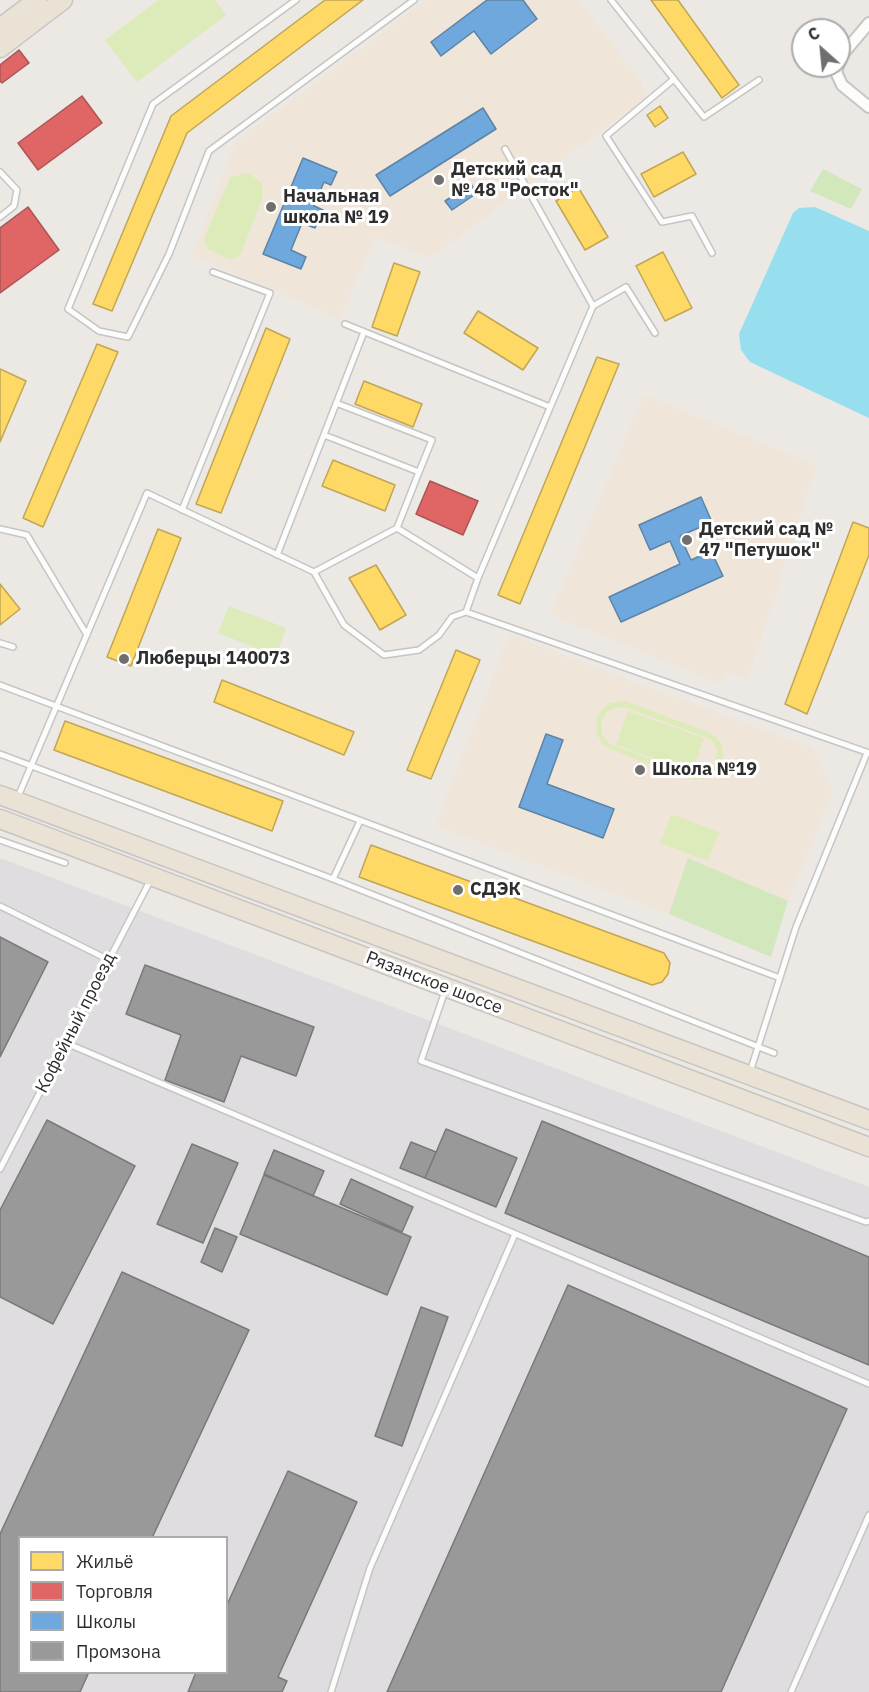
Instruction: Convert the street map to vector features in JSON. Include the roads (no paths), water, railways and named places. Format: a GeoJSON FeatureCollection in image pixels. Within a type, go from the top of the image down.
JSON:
{"type":"FeatureCollection","features":[{"type":"Feature","properties":{"kind":"main road"},"geometry":{"type":"LineString","coordinates":[[0,28],[37,0]]}},
{"type":"Feature","properties":{"kind":"main road"},"geometry":{"type":"LineString","coordinates":[[0,48],[63,0]]}},
{"type":"Feature","properties":{"kind":"main road","name":"Рязанское шоссе"},"geometry":{"type":"LineString","coordinates":[[8,798],[869,1120]]}},
{"type":"Feature","properties":{"kind":"main road","name":"Рязанское шоссе"},"geometry":{"type":"LineString","coordinates":[[0,819],[869,1147]]}},
{"type":"Feature","properties":{"kind":"street"},"geometry":{"type":"LineString","coordinates":[[851,44],[869,23]]}},
{"type":"Feature","properties":{"kind":"street"},"geometry":{"type":"LineString","coordinates":[[839,78],[842,85],[869,107]]}},
{"type":"Feature","properties":{"kind":"lane"},"geometry":{"type":"LineString","coordinates":[[296,0],[153,104],[68,309],[99,331],[128,337],[169,254],[209,151],[414,0]]}},
{"type":"Feature","properties":{"kind":"lane"},"geometry":{"type":"LineString","coordinates":[[611,0],[704,117],[759,80]]}},
{"type":"Feature","properties":{"kind":"lane"},"geometry":{"type":"LineString","coordinates":[[674,79],[606,136],[662,222],[692,216],[712,253]]}},
{"type":"Feature","properties":{"kind":"lane"},"geometry":{"type":"LineString","coordinates":[[505,149],[593,306]]}},
{"type":"Feature","properties":{"kind":"lane"},"geometry":{"type":"LineString","coordinates":[[0,172],[17,190],[14,206],[0,217]]}},
{"type":"Feature","properties":{"kind":"lane"},"geometry":{"type":"LineString","coordinates":[[182,510],[270,293],[213,272]]}},
{"type":"Feature","properties":{"kind":"lane"},"geometry":{"type":"LineString","coordinates":[[466,612],[478,578],[593,306],[626,287],[656,333]]}},
{"type":"Feature","properties":{"kind":"lane"},"geometry":{"type":"LineString","coordinates":[[345,324],[550,407]]}},
{"type":"Feature","properties":{"kind":"lane"},"geometry":{"type":"LineString","coordinates":[[277,555],[364,332]]}},
{"type":"Feature","properties":{"kind":"lane"},"geometry":{"type":"LineString","coordinates":[[314,572],[397,528],[432,440],[336,403]]}},
{"type":"Feature","properties":{"kind":"lane"},"geometry":{"type":"LineString","coordinates":[[324,435],[419,472]]}},
{"type":"Feature","properties":{"kind":"lane"},"geometry":{"type":"LineString","coordinates":[[8,798],[31,766],[147,493],[314,572],[344,625],[384,655],[419,650],[439,635],[452,617],[466,612],[868,753],[796,927],[749,1075]]}},
{"type":"Feature","properties":{"kind":"lane"},"geometry":{"type":"LineString","coordinates":[[397,528],[478,578]]}},
{"type":"Feature","properties":{"kind":"lane"},"geometry":{"type":"LineString","coordinates":[[0,529],[27,535],[87,635]]}},
{"type":"Feature","properties":{"kind":"lane"},"geometry":{"type":"LineString","coordinates":[[0,643],[13,647]]}},
{"type":"Feature","properties":{"kind":"lane"},"geometry":{"type":"LineString","coordinates":[[0,685],[780,978]]}},
{"type":"Feature","properties":{"kind":"lane"},"geometry":{"type":"LineString","coordinates":[[0,754],[333,879],[774,1053]]}},
{"type":"Feature","properties":{"kind":"lane"},"geometry":{"type":"LineString","coordinates":[[333,879],[360,821]]}},
{"type":"Feature","properties":{"kind":"lane"},"geometry":{"type":"LineString","coordinates":[[0,840],[65,863]]}},
{"type":"Feature","properties":{"kind":"lane","name":"Кофейный проезд"},"geometry":{"type":"LineString","coordinates":[[0,1169],[152,876]]}},
{"type":"Feature","properties":{"kind":"lane"},"geometry":{"type":"LineString","coordinates":[[0,906],[109,960]]}},
{"type":"Feature","properties":{"kind":"lane"},"geometry":{"type":"LineString","coordinates":[[446,987],[421,1061],[844,1214],[869,1221]]}},
{"type":"Feature","properties":{"kind":"lane"},"geometry":{"type":"LineString","coordinates":[[66,1043],[869,1384]]}},
{"type":"Feature","properties":{"kind":"lane"},"geometry":{"type":"LineString","coordinates":[[331,1692],[370,1568],[515,1234]]}},
{"type":"Feature","properties":{"kind":"lane"},"geometry":{"type":"LineString","coordinates":[[791,1692],[869,1515]]}},
{"type":"Feature","properties":{"kind":"water"},"geometry":{"type":"Polygon","coordinates":[[[815,207],[869,231],[869,418],[750,362],[741,350],[739,334],[793,213],[799,208],[815,207]]]}},
{"type":"Feature","properties":{"kind":"place","name":"Детский сад № 48 \"Росток\""},"geometry":{"type":"Point","coordinates":[439,180]}},
{"type":"Feature","properties":{"kind":"place","name":"Начальная школа № 19"},"geometry":{"type":"Point","coordinates":[271,207]}},
{"type":"Feature","properties":{"kind":"place","name":"Детский сад № 47 \"Петушок\""},"geometry":{"type":"Point","coordinates":[687,540]}},
{"type":"Feature","properties":{"kind":"place","name":"Люберцы 140073"},"geometry":{"type":"Point","coordinates":[124,659]}},
{"type":"Feature","properties":{"kind":"place","name":"Школа №19"},"geometry":{"type":"Point","coordinates":[640,770]}},
{"type":"Feature","properties":{"kind":"place","name":"СДЭК"},"geometry":{"type":"Point","coordinates":[458,890]}}]}
